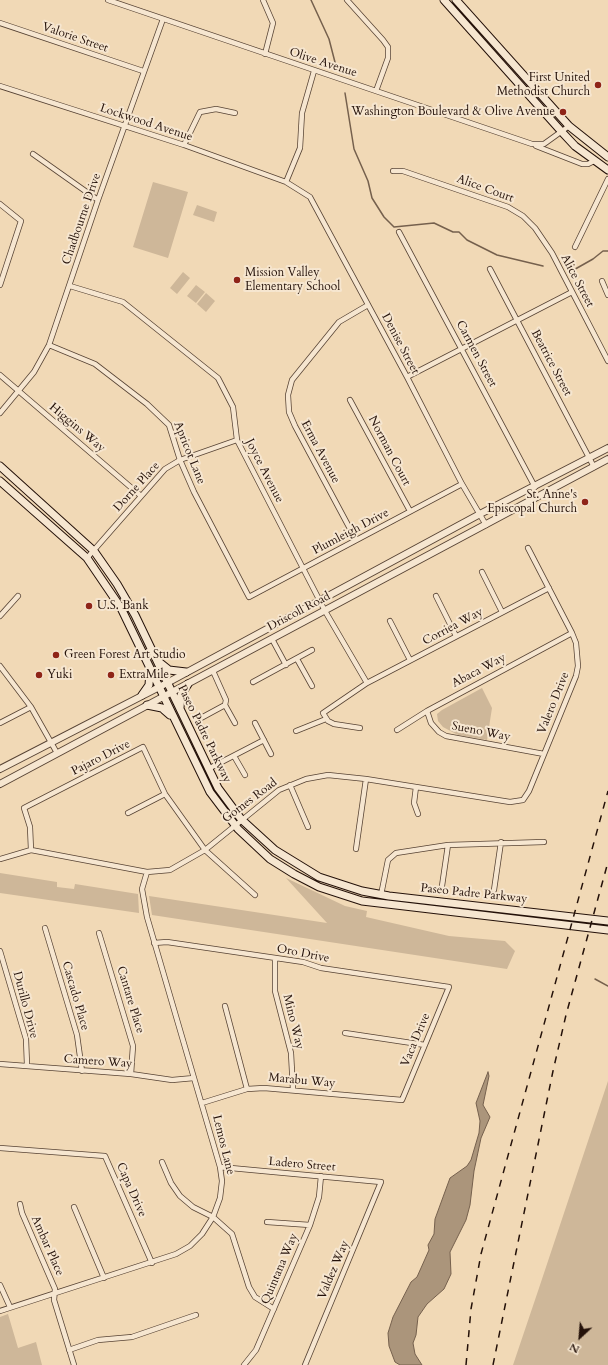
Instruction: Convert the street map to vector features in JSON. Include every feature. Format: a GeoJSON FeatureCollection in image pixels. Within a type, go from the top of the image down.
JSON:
{"type":"FeatureCollection","features":[{"type":"Feature","properties":{"kind":"main road"},"geometry":{"type":"LineString","coordinates":[[444,0],[561,131],[594,161],[608,170]]}},
{"type":"Feature","properties":{"kind":"main road"},"geometry":{"type":"LineString","coordinates":[[456,0],[569,126],[608,157]]}},
{"type":"Feature","properties":{"kind":"main road","name":"Paseo Padre Parkway"},"geometry":{"type":"LineString","coordinates":[[0,466],[94,551],[135,615],[208,769],[224,797],[241,819],[271,847],[308,871],[345,887],[381,895],[608,921]]}},
{"type":"Feature","properties":{"kind":"main road","name":"Paseo Padre Parkway"},"geometry":{"type":"LineString","coordinates":[[0,481],[87,558],[121,608],[207,787],[234,825],[257,848],[284,868],[309,882],[355,900],[384,905],[608,930]]}},
{"type":"Feature","properties":{"kind":"main road"},"geometry":{"type":"LineString","coordinates":[[156,659],[169,670],[186,672]]}},
{"type":"Feature","properties":{"kind":"main road"},"geometry":{"type":"LineString","coordinates":[[142,695],[149,685],[150,666]]}},
{"type":"Feature","properties":{"kind":"main road"},"geometry":{"type":"LineString","coordinates":[[180,710],[180,698],[188,684]]}},
{"type":"Feature","properties":{"kind":"main road"},"geometry":{"type":"LineString","coordinates":[[147,705],[162,708],[174,719]]}},
{"type":"Feature","properties":{"kind":"main road"},"geometry":{"type":"LineString","coordinates":[[335,893],[370,898],[381,895]]}},
{"type":"Feature","properties":{"kind":"street","name":"Olive Avenue"},"geometry":{"type":"LineString","coordinates":[[108,0],[532,144],[582,164],[588,164],[594,161]]}},
{"type":"Feature","properties":{"kind":"street"},"geometry":{"type":"LineString","coordinates":[[263,0],[273,23],[265,54]]}},
{"type":"Feature","properties":{"kind":"street"},"geometry":{"type":"LineString","coordinates":[[347,0],[388,47],[388,58],[376,91]]}},
{"type":"Feature","properties":{"kind":"street","name":"Chadbourne Drive"},"geometry":{"type":"LineString","coordinates":[[0,413],[19,392],[34,372],[49,345],[143,71],[163,19]]}},
{"type":"Feature","properties":{"kind":"street","name":"Valorie Street"},"geometry":{"type":"LineString","coordinates":[[0,23],[143,71]]}},
{"type":"Feature","properties":{"kind":"street"},"geometry":{"type":"LineString","coordinates":[[286,182],[300,148],[302,113],[314,71]]}},
{"type":"Feature","properties":{"kind":"street","name":"Lockwood Avenue"},"geometry":{"type":"LineString","coordinates":[[0,86],[184,145],[286,182]]}},
{"type":"Feature","properties":{"kind":"street"},"geometry":{"type":"LineString","coordinates":[[184,145],[200,112],[216,109],[234,113]]}},
{"type":"Feature","properties":{"kind":"street"},"geometry":{"type":"LineString","coordinates":[[532,144],[544,144],[569,126]]}},
{"type":"Feature","properties":{"kind":"street"},"geometry":{"type":"LineString","coordinates":[[33,154],[98,200]]}},
{"type":"Feature","properties":{"kind":"street","name":"Alice Court"},"geometry":{"type":"LineString","coordinates":[[393,171],[403,171],[508,207],[523,216],[535,228],[552,253]]}},
{"type":"Feature","properties":{"kind":"street"},"geometry":{"type":"LineString","coordinates":[[575,247],[608,179]]}},
{"type":"Feature","properties":{"kind":"street","name":"Denise Street"},"geometry":{"type":"LineString","coordinates":[[286,182],[310,196],[407,377],[462,484],[486,525]]}},
{"type":"Feature","properties":{"kind":"street"},"geometry":{"type":"LineString","coordinates":[[0,204],[21,220],[0,282]]}},
{"type":"Feature","properties":{"kind":"street","name":"Carmen Street"},"geometry":{"type":"LineString","coordinates":[[399,232],[535,487]]}},
{"type":"Feature","properties":{"kind":"street","name":"Alice Street"},"geometry":{"type":"LineString","coordinates":[[552,253],[608,361]]}},
{"type":"Feature","properties":{"kind":"street","name":"Beatrice Street"},"geometry":{"type":"LineString","coordinates":[[490,269],[594,467]]}},
{"type":"Feature","properties":{"kind":"street"},"geometry":{"type":"LineString","coordinates":[[602,281],[608,295]]}},
{"type":"Feature","properties":{"kind":"street","name":"Joyce Avenue"},"geometry":{"type":"LineString","coordinates":[[70,286],[123,302],[218,378],[233,407],[237,440],[325,611],[366,683]]}},
{"type":"Feature","properties":{"kind":"street"},"geometry":{"type":"LineString","coordinates":[[407,377],[572,292]]}},
{"type":"Feature","properties":{"kind":"street","name":"Erma Avenue"},"geometry":{"type":"LineString","coordinates":[[356,540],[295,426],[289,412],[288,395],[292,380],[339,322],[368,305]]}},
{"type":"Feature","properties":{"kind":"street","name":"Apricot Lane"},"geometry":{"type":"LineString","coordinates":[[49,345],[95,364],[147,404],[169,425],[180,460],[194,492],[249,597]]}},
{"type":"Feature","properties":{"kind":"street","name":"Higgins Way"},"geometry":{"type":"LineString","coordinates":[[0,375],[141,496]]}},
{"type":"Feature","properties":{"kind":"street","name":"Norman Court"},"geometry":{"type":"LineString","coordinates":[[350,400],[410,511]]}},
{"type":"Feature","properties":{"kind":"street","name":"Dorne Place"},"geometry":{"type":"LineString","coordinates":[[87,558],[165,469],[180,460],[237,440]]}},
{"type":"Feature","properties":{"kind":"street","name":"Driscoll Road"},"geometry":{"type":"LineString","coordinates":[[0,769],[51,741],[167,683],[480,514],[535,487],[608,448]]}},
{"type":"Feature","properties":{"kind":"street","name":"Driscoll Road"},"geometry":{"type":"LineString","coordinates":[[0,784],[608,459]]}},
{"type":"Feature","properties":{"kind":"street","name":"Plumleigh Drive"},"geometry":{"type":"LineString","coordinates":[[249,597],[462,484]]}},
{"type":"Feature","properties":{"kind":"street","name":"Valero Drive"},"geometry":{"type":"LineString","coordinates":[[523,800],[529,791],[576,676],[578,666],[576,643],[572,633],[528,548]]}},
{"type":"Feature","properties":{"kind":"street"},"geometry":{"type":"LineString","coordinates":[[482,572],[502,612]]}},
{"type":"Feature","properties":{"kind":"street","name":"Corriea Way"},"geometry":{"type":"LineString","coordinates":[[326,719],[323,713],[366,683],[548,588]]}},
{"type":"Feature","properties":{"kind":"street"},"geometry":{"type":"LineString","coordinates":[[0,616],[18,596]]}},
{"type":"Feature","properties":{"kind":"street"},"geometry":{"type":"LineString","coordinates":[[436,596],[456,636]]}},
{"type":"Feature","properties":{"kind":"street"},"geometry":{"type":"LineString","coordinates":[[390,621],[410,660]]}},
{"type":"Feature","properties":{"kind":"street","name":"Abaca Way"},"geometry":{"type":"LineString","coordinates":[[397,730],[427,711],[572,633]]}},
{"type":"Feature","properties":{"kind":"street"},"geometry":{"type":"LineString","coordinates":[[272,638],[286,665]]}},
{"type":"Feature","properties":{"kind":"street"},"geometry":{"type":"LineString","coordinates":[[253,682],[312,650]]}},
{"type":"Feature","properties":{"kind":"street"},"geometry":{"type":"LineString","coordinates":[[297,659],[312,686]]}},
{"type":"Feature","properties":{"kind":"street"},"geometry":{"type":"LineString","coordinates":[[0,666],[31,707],[57,753]]}},
{"type":"Feature","properties":{"kind":"street"},"geometry":{"type":"LineString","coordinates":[[213,671],[226,700],[225,705],[235,723]]}},
{"type":"Feature","properties":{"kind":"street"},"geometry":{"type":"LineString","coordinates":[[201,718],[225,705]]}},
{"type":"Feature","properties":{"kind":"street"},"geometry":{"type":"LineString","coordinates":[[0,723],[31,707]]}},
{"type":"Feature","properties":{"kind":"street","name":"Sueno Way"},"geometry":{"type":"LineString","coordinates":[[427,711],[431,723],[439,732],[446,736],[544,754]]}},
{"type":"Feature","properties":{"kind":"street"},"geometry":{"type":"LineString","coordinates":[[296,731],[326,719],[334,724],[360,728]]}},
{"type":"Feature","properties":{"kind":"street"},"geometry":{"type":"LineString","coordinates":[[255,723],[271,754]]}},
{"type":"Feature","properties":{"kind":"street"},"geometry":{"type":"LineString","coordinates":[[208,769],[264,740]]}},
{"type":"Feature","properties":{"kind":"street","name":"Pajaro Drive"},"geometry":{"type":"LineString","coordinates":[[31,850],[30,827],[24,808],[144,747],[165,794],[205,850],[255,895]]}},
{"type":"Feature","properties":{"kind":"street"},"geometry":{"type":"LineString","coordinates":[[234,756],[244,775]]}},
{"type":"Feature","properties":{"kind":"street","name":"Gomes Road"},"geometry":{"type":"LineString","coordinates":[[0,859],[31,850],[147,872],[170,870],[205,850],[241,819],[279,790],[290,784],[306,779],[328,775],[366,779],[510,802],[523,800]]}},
{"type":"Feature","properties":{"kind":"street"},"geometry":{"type":"LineString","coordinates":[[356,849],[366,779]]}},
{"type":"Feature","properties":{"kind":"street"},"geometry":{"type":"LineString","coordinates":[[290,784],[308,827]]}},
{"type":"Feature","properties":{"kind":"street"},"geometry":{"type":"LineString","coordinates":[[416,787],[414,803],[418,814]]}},
{"type":"Feature","properties":{"kind":"street"},"geometry":{"type":"LineString","coordinates":[[128,813],[165,794]]}},
{"type":"Feature","properties":{"kind":"street"},"geometry":{"type":"LineString","coordinates":[[381,895],[388,860],[396,853],[448,845],[501,842],[544,842]]}},
{"type":"Feature","properties":{"kind":"street"},"geometry":{"type":"LineString","coordinates":[[494,890],[501,842]]}},
{"type":"Feature","properties":{"kind":"street"},"geometry":{"type":"LineString","coordinates":[[442,886],[448,845]]}},
{"type":"Feature","properties":{"kind":"street","name":"Lemos Lane"},"geometry":{"type":"LineString","coordinates":[[0,1311],[176,1254],[190,1246],[202,1234],[213,1217],[220,1198],[222,1181],[220,1167],[147,917],[142,889],[147,872]]}},
{"type":"Feature","properties":{"kind":"street","name":"Cascado Place"},"geometry":{"type":"LineString","coordinates":[[45,928],[77,1035],[82,1071]]}},
{"type":"Feature","properties":{"kind":"street","name":"Cantare Place"},"geometry":{"type":"LineString","coordinates":[[99,933],[133,1046],[131,1074]]}},
{"type":"Feature","properties":{"kind":"street","name":"Oro Drive"},"geometry":{"type":"LineString","coordinates":[[154,943],[167,942],[303,962],[321,968],[449,987]]}},
{"type":"Feature","properties":{"kind":"street","name":"Durillo Drive"},"geometry":{"type":"LineString","coordinates":[[0,951],[26,1039],[26,1065]]}},
{"type":"Feature","properties":{"kind":"street","name":"Mino Way"},"geometry":{"type":"LineString","coordinates":[[275,959],[275,991],[291,1053],[292,1090]]}},
{"type":"Feature","properties":{"kind":"street","name":"Vaca Drive"},"geometry":{"type":"LineString","coordinates":[[402,1100],[449,987]]}},
{"type":"Feature","properties":{"kind":"street"},"geometry":{"type":"LineString","coordinates":[[225,1006],[247,1089]]}},
{"type":"Feature","properties":{"kind":"street"},"geometry":{"type":"LineString","coordinates":[[345,1033],[425,1045]]}},
{"type":"Feature","properties":{"kind":"street","name":"Camero Way"},"geometry":{"type":"LineString","coordinates":[[0,1064],[131,1074],[172,1080],[194,1078]]}},
{"type":"Feature","properties":{"kind":"street","name":"Marabu Way"},"geometry":{"type":"LineString","coordinates":[[202,1103],[247,1089],[264,1088],[402,1100]]}},
{"type":"Feature","properties":{"kind":"street","name":"Capa Drive"},"geometry":{"type":"LineString","coordinates":[[0,1148],[105,1156],[152,1262]]}},
{"type":"Feature","properties":{"kind":"street"},"geometry":{"type":"LineString","coordinates":[[162,1162],[171,1184],[180,1196],[193,1207],[213,1217],[232,1234],[249,1287],[255,1297],[274,1308]]}},
{"type":"Feature","properties":{"kind":"street","name":"Ladero Street"},"geometry":{"type":"LineString","coordinates":[[220,1167],[381,1182]]}},
{"type":"Feature","properties":{"kind":"street","name":"Quintana Way"},"geometry":{"type":"LineString","coordinates":[[244,1365],[256,1350],[310,1225],[319,1197],[321,1176]]}},
{"type":"Feature","properties":{"kind":"street","name":"Valdez Way"},"geometry":{"type":"LineString","coordinates":[[305,1365],[381,1182]]}},
{"type":"Feature","properties":{"kind":"street","name":"Ambar Place"},"geometry":{"type":"LineString","coordinates":[[20,1204],[22,1213],[55,1289],[54,1300],[74,1365]]}},
{"type":"Feature","properties":{"kind":"street"},"geometry":{"type":"LineString","coordinates":[[74,1207],[104,1278]]}},
{"type":"Feature","properties":{"kind":"street"},"geometry":{"type":"LineString","coordinates":[[267,1222],[310,1225]]}},
{"type":"Feature","properties":{"kind":"street"},"geometry":{"type":"LineString","coordinates":[[0,1285],[10,1308]]}},
{"type":"Feature","properties":{"kind":"street"},"geometry":{"type":"LineString","coordinates":[[69,1350],[98,1340],[132,1337],[196,1315]]}},
{"type":"Feature","properties":{"kind":"shaded area"},"geometry":{"type":"Polygon","coordinates":[[[153,182],[188,192],[168,258],[133,247],[153,182]]]}},
{"type":"Feature","properties":{"kind":"shaded area"},"geometry":{"type":"Polygon","coordinates":[[[197,205],[217,212],[214,222],[193,215],[197,205]]]}},
{"type":"Feature","properties":{"kind":"shaded area"},"geometry":{"type":"Polygon","coordinates":[[[183,272],[190,278],[177,294],[170,288],[183,272]]]}},
{"type":"Feature","properties":{"kind":"shaded area"},"geometry":{"type":"Polygon","coordinates":[[[196,285],[205,292],[196,303],[187,296],[196,285]]]}},
{"type":"Feature","properties":{"kind":"shaded area"},"geometry":{"type":"Polygon","coordinates":[[[206,293],[215,301],[206,312],[197,304],[206,293]]]}},
{"type":"Feature","properties":{"kind":"shaded area"},"geometry":{"type":"Polygon","coordinates":[[[482,688],[492,708],[487,740],[458,735],[443,727],[438,721],[437,714],[482,688]]]}},
{"type":"Feature","properties":{"kind":"shaded area"},"geometry":{"type":"Polygon","coordinates":[[[0,873],[57,882],[57,887],[74,889],[75,884],[138,894],[139,913],[0,893],[0,873]]]}},
{"type":"Feature","properties":{"kind":"shaded area"},"geometry":{"type":"Polygon","coordinates":[[[286,878],[345,906],[367,911],[366,917],[449,936],[505,941],[515,951],[507,969],[152,915],[149,896],[327,923],[286,878]]]}},
{"type":"Feature","properties":{"kind":"shaded area"},"geometry":{"type":"Polygon","coordinates":[[[488,1072],[489,1076],[483,1105],[490,1117],[481,1138],[474,1171],[470,1205],[466,1220],[450,1252],[451,1274],[444,1289],[427,1304],[418,1317],[416,1335],[413,1343],[415,1354],[422,1365],[400,1365],[395,1362],[389,1346],[388,1333],[393,1317],[411,1282],[417,1277],[429,1250],[428,1245],[434,1234],[435,1219],[450,1178],[467,1166],[471,1160],[479,1133],[480,1121],[476,1103],[488,1072]]]}},
{"type":"Feature","properties":{"kind":"shaded area"},"geometry":{"type":"Polygon","coordinates":[[[608,1081],[608,1365],[513,1365],[538,1291],[608,1081]]]}},
{"type":"Feature","properties":{"kind":"shaded area"},"geometry":{"type":"Polygon","coordinates":[[[8,1314],[18,1348],[36,1342],[42,1365],[0,1365],[0,1317],[8,1314]]]}},
{"type":"Feature","properties":{"kind":"waterway"},"geometry":{"type":"LineString","coordinates":[[311,0],[329,39],[337,70]]}},
{"type":"Feature","properties":{"kind":"waterway"},"geometry":{"type":"LineString","coordinates":[[345,93],[354,149],[368,181],[372,198],[384,217],[394,227],[434,223],[453,232],[459,232],[467,240],[497,255],[543,266]]}},
{"type":"Feature","properties":{"kind":"waterway"},"geometry":{"type":"LineString","coordinates":[[570,272],[593,259],[603,251],[608,251]]}},
{"type":"Feature","properties":{"kind":"waterway"},"geometry":{"type":"LineString","coordinates":[[595,979],[608,986]]}},
{"type":"Feature","properties":{"kind":"railway"},"geometry":{"type":"LineString","coordinates":[[466,1365],[471,1309],[481,1254],[608,791]]}},
{"type":"Feature","properties":{"kind":"railway"},"geometry":{"type":"LineString","coordinates":[[493,1365],[553,1071],[566,1015],[608,862]]}},
{"type":"Feature","properties":{"kind":"place","name":"First United Methodist Church"},"geometry":{"type":"Point","coordinates":[598,85]}},
{"type":"Feature","properties":{"kind":"place","name":"Washington Boulevard & Olive Avenue"},"geometry":{"type":"Point","coordinates":[563,112]}},
{"type":"Feature","properties":{"kind":"place","name":"Mission Valley Elementary School"},"geometry":{"type":"Point","coordinates":[237,280]}},
{"type":"Feature","properties":{"kind":"place","name":"St. Anne's Episcopal Church"},"geometry":{"type":"Point","coordinates":[585,502]}},
{"type":"Feature","properties":{"kind":"place","name":"U.S. Bank"},"geometry":{"type":"Point","coordinates":[89,606]}},
{"type":"Feature","properties":{"kind":"place","name":"Green Forest Art Studio"},"geometry":{"type":"Point","coordinates":[56,655]}},
{"type":"Feature","properties":{"kind":"place","name":"Yuki"},"geometry":{"type":"Point","coordinates":[39,675]}},
{"type":"Feature","properties":{"kind":"place","name":"ExtraMile"},"geometry":{"type":"Point","coordinates":[111,675]}}]}
